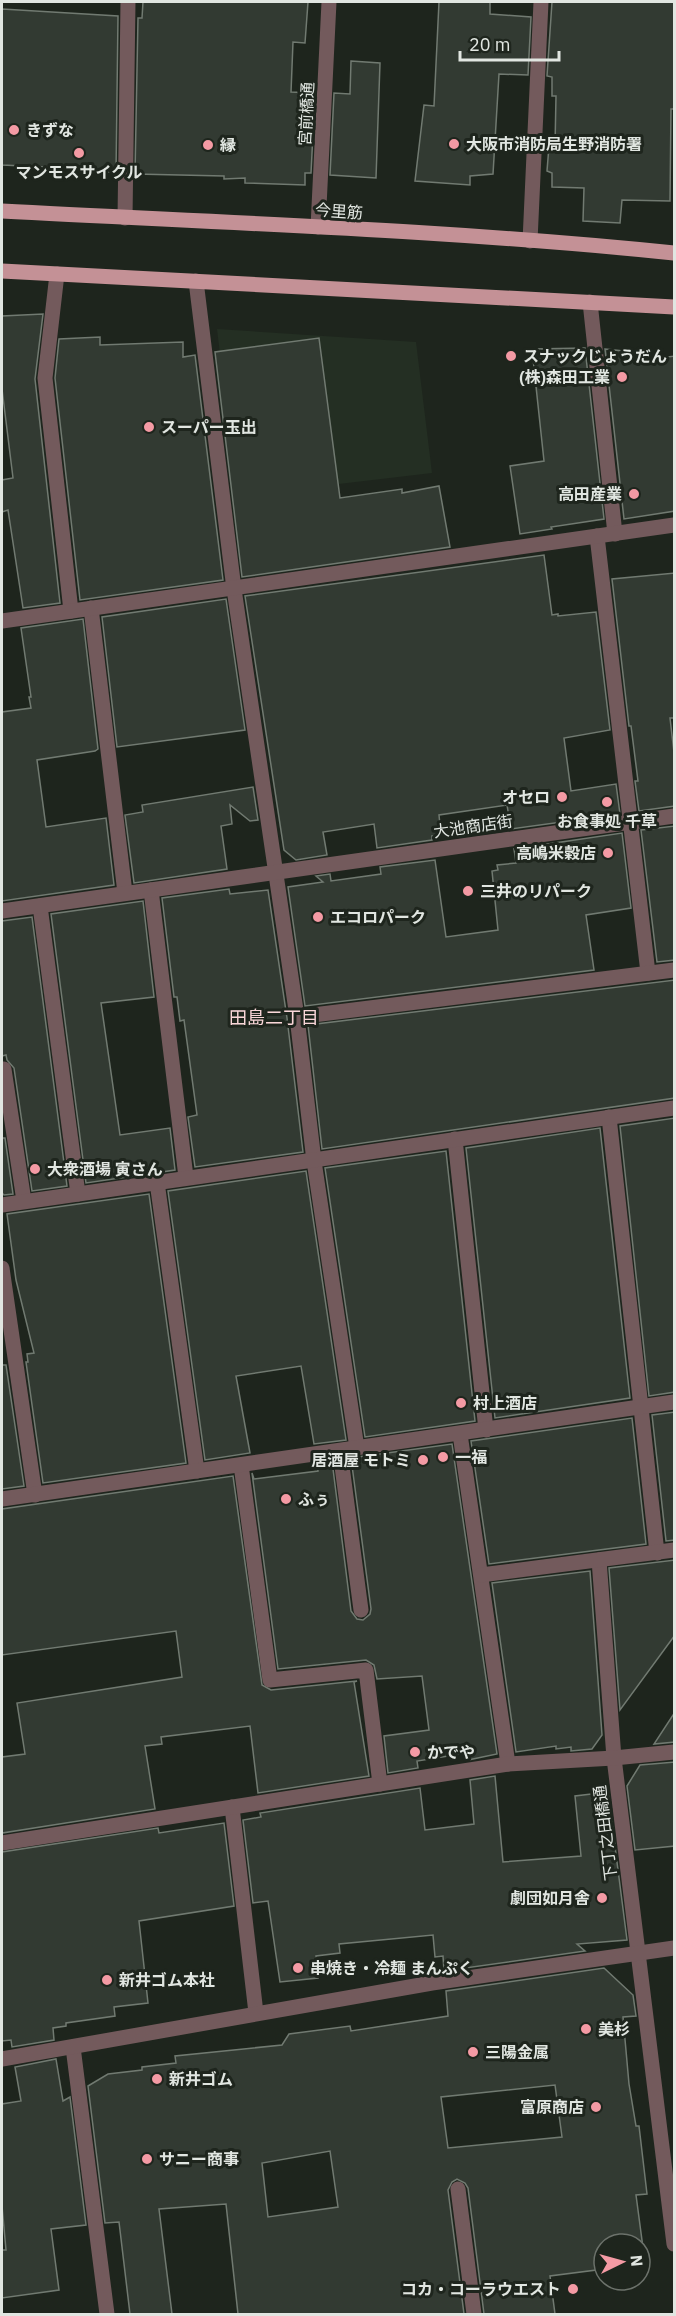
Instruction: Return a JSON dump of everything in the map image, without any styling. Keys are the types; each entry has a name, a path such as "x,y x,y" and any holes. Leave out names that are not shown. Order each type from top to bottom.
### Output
{"main road":[{"name":"今里筋","path":"2,211 318,227 675,253"},
{"path":"2,271 675,307"}],"street":[{"path":"125,218 128,2"},
{"name":"宮前橋通","path":"318,227 329,2"},
{"path":"530,241 541,2"},
{"path":"57,274 45,378 72,611"},
{"path":"196,281 234,589 297,1017 314,1161 357,1448"},
{"path":"590,302 615,534"},
{"path":"2,621 675,525"},
{"path":"597,536 648,973"},
{"path":"91,608 125,893"},
{"name":"大池商店街","path":"2,911 675,816"},
{"path":"151,890 186,1177"},
{"path":"40,906 78,1194"},
{"path":"297,1017 675,970"},
{"path":"2,1070 4,1069 24,1202"},
{"path":"2,1205 675,1108"},
{"path":"609,1117 657,1553"},
{"path":"455,1139 486,1430"},
{"path":"157,1182 197,1472"},
{"path":"2,1268 35,1495"},
{"path":"2,1499 675,1402"},
{"path":"460,1434 508,1764"},
{"path":"340,1451 361,1610"},
{"path":"241,1465 270,1680 366,1670 380,1784"},
{"path":"481,1575 675,1550"},
{"name":"下丁之田橋通","path":"599,1560 614,1758 675,2244"},
{"path":"2,1843 508,1764 675,1752"},
{"path":"232,1807 256,2013"},
{"path":"2,2059 256,2013 444,1982 675,1948"},
{"path":"73,2047 107,2314"},
{"path":"458,2189 474,2314"}],"shaded area":[{"path":"217,329 416,342 432,473 237,496"}],"building":[{"path":"143,2 308,2 305,43 293,42 291,92 315,93 311,173 305,173 305,185 245,183 245,178 224,179 224,176 135,174 138,18 142,18"},
{"path":"439,2 490,2 490,14 531,17 528,75 499,74 493,174 470,176 470,185 415,181 424,105 434,106"},
{"path":"552,2 675,2 675,109 671,109 670,201 622,200 620,223 583,221 584,188 552,187 552,173 547,171 549,146 555,146 556,96 552,96 552,77 547,76"},
{"path":"2,9 118,16 116,173 2,165"},
{"path":"351,61 380,63 376,178 330,175 334,93 350,94"},
{"path":"43,314 35,379 60,603 23,608 8,510 2,512 2,480 13,478 2,389 2,316"},
{"path":"100,337 100,345 183,342 183,357 195,355 223,580 80,600 55,378 59,339"},
{"path":"319,338 340,498 402,489 402,493 439,486 450,547 242,577 215,352"},
{"path":"585,348 604,519 520,534 510,466 544,461 532,349"},
{"path":"605,349 633,352 634,361 675,356 675,511 624,519"},
{"path":"544,555 552,615 596,612 610,730 564,738 571,791 616,784 620,814 511,829 507,805 439,815 441,835 432,836 432,840 377,848 374,824 323,832 327,855 296,860 284,850 245,596"},
{"path":"675,573 675,718 670,718 675,761 675,806 639,811 635,781 638,781 631,726 629,726 612,579"},
{"path":"226,599 245,730 117,747 102,617"},
{"path":"83,619 98,749 37,760 46,827 106,818 114,885 2,901 2,712 31,708 21,628"},
{"path":"253,787 258,820 250,821 230,805 232,824 221,826 227,869 134,883 125,815 143,812 142,805"},
{"path":"675,826 675,960 657,962 641,830"},
{"path":"622,833 631,908 586,915 594,970 305,1006 288,887 323,882 316,876 330,874 331,881 381,874 380,867 435,860 446,937 498,930 492,871 498,870 497,865 516,863 514,849"},
{"path":"229,889 230,894 268,890 287,1018 303,1152 195,1167 188,1117 197,1115 184,1020 180,1021 177,997 174,997 162,898"},
{"path":"143,901 154,997 101,1003 120,1135 170,1128 175,1170 86,1183 51,914"},
{"path":"32,917 67,1186 32,1191 14,1068 6,1055 2,1056 2,921"},
{"path":"675,980 675,1098 322,1149 308,1025"},
{"path":"675,1118 675,1392 649,1396 620,1126"},
{"path":"600,1128 630,1398 495,1418 466,1148"},
{"path":"2,1138 5,1138 13,1194 4,1195 2,1193"},
{"path":"446,1151 475,1421 365,1437 325,1168"},
{"path":"306,1171 346,1440 314,1444 301,1366 236,1376 250,1453 205,1460 168,1191"},
{"path":"149,1194 186,1463 43,1483 26,1362 28,1362 27,1354 34,1353 16,1280 7,1214"},
{"path":"2,1365 6,1365 24,1486 2,1489"},
{"path":"675,1412 675,1540 666,1541 652,1415"},
{"path":"632,1418 646,1544 489,1564 471,1441"},
{"path":"452,1444 497,1754 468,1760 467,1753 417,1761 418,1768 388,1773 384,1736 429,1730 422,1676 377,1679 374,1665 366,1660 278,1669 252,1473 254,1479 318,1471 317,1463 332,1461 351,1611 357,1619 363,1620 370,1614 371,1609 351,1458"},
{"path":"233,1476 262,1685 271,1690 357,1681 354,1682 369,1776 258,1793 250,1726 161,1737 162,1744 145,1746 155,1809 2,1833 2,1757 25,1754 17,1703 182,1677 176,1631 2,1655 2,1509"},
{"path":"675,1560 675,1635 620,1710 609,1568"},
{"path":"590,1571 602,1735 592,1749 571,1751 571,1747 556,1749 556,1746 516,1752 492,1583"},
{"path":"675,1712 675,1742 654,1744"},
{"path":"675,1762 675,1846 635,1850 627,1786 640,1765"},
{"path":"495,1776 503,1862 581,1856 575,1796 608,1792 627,1940 577,1944 585,1951 444,1971 443,1956 435,1957 433,1935 339,1944 340,1953 316,1956 318,1978 280,1982 268,1901 253,1903 243,1820 261,1817 260,1813 420,1788 425,1830 474,1824 470,1780"},
{"path":"224,1823 234,1906 139,1921 148,2003 114,2007 115,2016 66,2023 66,2026 53,2028 54,2040 12,2047 11,2040 2,2041 2,1852 158,1828 159,1833"},
{"path":"604,1968 633,1995 636,2016 623,2017 629,2084 636,2126 639,2126 647,2194 636,2195 641,2232 592,2232 592,2271 550,2276 555,2314 484,2314 468,2188 465,2183 457,2179 452,2182 448,2190 464,2314 238,2314 226,2204 159,2209 172,2314 130,2314 119,2222 105,2223 88,2086 108,2074 176,2063 175,2056 282,2045 289,2034 350,2026 351,2031 448,2016 446,1991","holes":["555,2085 562,2137 448,2148 441,2097","330,2151 338,2207 268,2217 262,2163"]},
{"path":"56,2059 63,2101 70,2097 86,2225 51,2229 59,2290 2,2298 2,2250 6,2250 2,2206 2,2104 21,2101 15,2067"}],"place":[{"name":"きずな","path":"14,130"},
{"name":"大阪市消防局生野消防署","path":"454,144"},
{"name":"縁","path":"208,145"},
{"name":"マンモスサイクル","path":"79,153"},
{"name":"スナックじょうだん","path":"511,356"},
{"name":"(株)森田工業","path":"622,377"},
{"name":"スーパー玉出","path":"149,427"},
{"name":"高田産業","path":"634,494"},
{"name":"オセロ","path":"562,797"},
{"name":"お食事処 千草","path":"607,802"},
{"name":"高嶋米穀店","path":"608,853"},
{"name":"三井のリパーク","path":"468,891"},
{"name":"エコロパーク","path":"318,917"},
{"name":"大衆酒場 寅さん","path":"35,1169"},
{"name":"村上酒店","path":"461,1403"},
{"name":"一福","path":"443,1457"},
{"name":"居酒屋 モトミ","path":"423,1460"},
{"name":"ふぅ","path":"286,1499"},
{"name":"かでや","path":"415,1752"},
{"name":"劇団如月舎","path":"602,1898"},
{"name":"串焼き・冷麺 まんぷく","path":"298,1968"},
{"name":"新井ゴム本社","path":"107,1980"},
{"name":"美杉","path":"586,2029"},
{"name":"三陽金属","path":"473,2052"},
{"name":"新井ゴム","path":"157,2079"},
{"name":"富原商店","path":"596,2107"},
{"name":"サニー商事","path":"147,2159"},
{"name":"コカ・コーラウエスト","path":"573,2289"}],"district":[{"name":"田島二丁目","path":"274,1017"}]}
